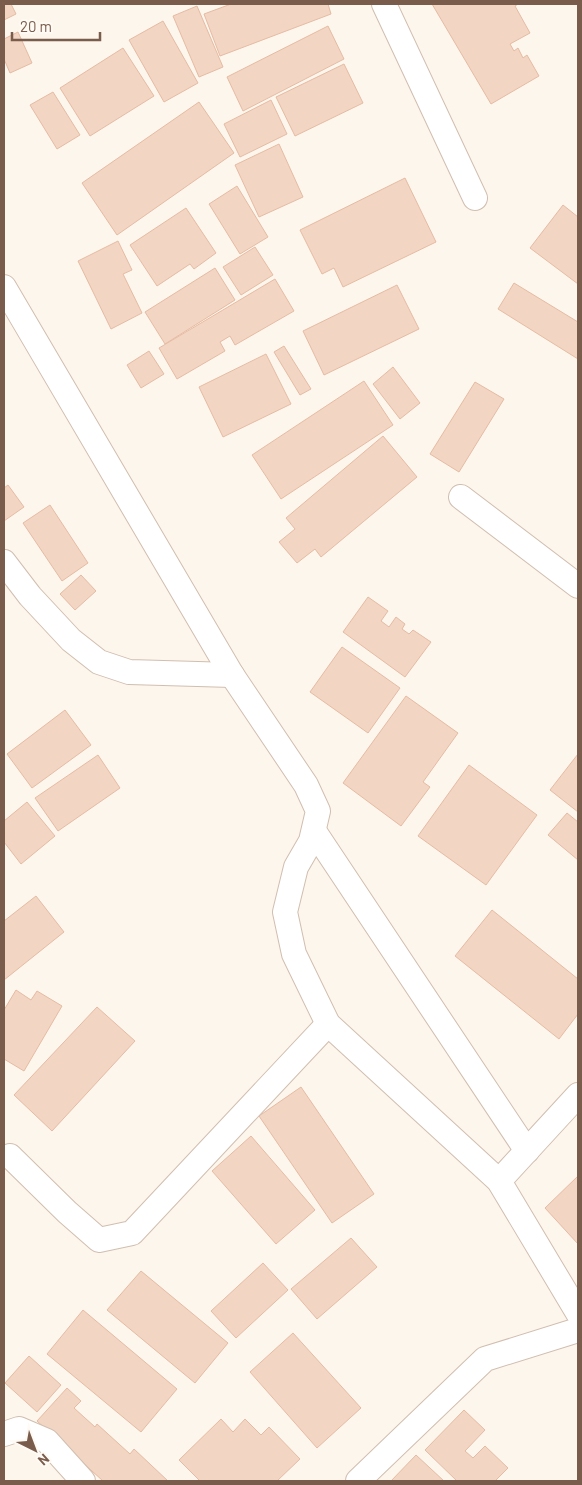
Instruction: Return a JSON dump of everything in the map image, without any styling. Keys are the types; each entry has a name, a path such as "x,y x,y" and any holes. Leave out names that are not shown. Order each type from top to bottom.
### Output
{"street":[{"path":"384,4 475,198"},
{"path":"4,287 232,675 306,785 318,811 311,841 296,866 285,912 294,954 328,1024 499,1181 578,1313"},
{"path":"461,498 578,586"},
{"path":"4,562 30,596 64,632 99,662 129,672 232,675"},
{"path":"314,831 527,1151"},
{"path":"10,1156 67,1212 100,1240 132,1233 328,1024"},
{"path":"499,1181 578,1095"},
{"path":"358,1481 485,1359 578,1330"},
{"path":"4,1434 19,1429 46,1440 83,1481"}],"building":[{"path":"4,4 11,4 16,14 4,20"},
{"path":"231,4 328,4 331,14 220,56 204,14"},
{"path":"432,4 518,4 515,6 530,33 510,44 514,51 518,48 523,58 527,55 539,76 491,104"},
{"path":"197,6 223,67 199,77 173,16"},
{"path":"163,21 198,83 164,102 129,40"},
{"path":"328,26 344,59 243,111 227,77"},
{"path":"18,32 32,63 10,73 4,59 4,39"},
{"path":"123,48 154,96 90,136 60,88"},
{"path":"344,64 363,103 295,136 276,97"},
{"path":"53,92 80,135 57,149 30,105"},
{"path":"271,100 287,134 240,157 224,124"},
{"path":"199,102 234,153 117,235 82,183"},
{"path":"279,144 303,197 259,217 235,165"},
{"path":"405,178 436,242 343,287 334,268 322,274 300,230"},
{"path":"237,186 268,237 240,254 209,204"},
{"path":"563,205 578,217 578,284 530,248"},
{"path":"186,208 216,253 194,269 190,264 157,286 130,245"},
{"path":"118,241 132,270 123,274 142,313 111,329 78,261"},
{"path":"255,247 273,275 241,295 223,267"},
{"path":"215,268 235,300 165,344 145,312"},
{"path":"275,279 294,311 235,345 230,336 220,342 225,351 177,379 159,348"},
{"path":"514,283 578,322 578,359 498,309"},
{"path":"397,285 419,329 324,375 303,331"},
{"path":"284,346 311,389 300,395 274,352"},
{"path":"149,351 164,374 141,388 127,365"},
{"path":"266,354 291,404 223,437 199,387"},
{"path":"393,367 420,403 400,419 373,384"},
{"path":"364,381 393,425 281,499 252,455"},
{"path":"475,382 504,399 459,472 430,454"},
{"path":"383,436 417,477 321,557 315,549 297,563 279,542 295,529 286,518"},
{"path":"8,485 24,507 4,521 4,488"},
{"path":"50,505 88,563 62,581 23,523"},
{"path":"81,575 96,591 75,610 60,594"},
{"path":"368,597 388,611 381,621 389,627 396,617 405,624 402,629 409,634 413,630 431,642 405,677 343,632"},
{"path":"342,647 400,688 368,733 310,692"},
{"path":"406,696 458,733 423,782 430,787 401,826 343,783"},
{"path":"65,710 91,745 32,788 7,754"},
{"path":"578,754 578,812 550,790"},
{"path":"98,755 120,788 58,831 35,798"},
{"path":"469,765 537,815 486,885 418,836"},
{"path":"27,802 55,836 21,864 4,842 4,821"},
{"path":"567,813 578,822 578,860 548,835"},
{"path":"36,896 64,932 4,980 4,921"},
{"path":"492,910 578,979 578,1014 559,1039 455,956"},
{"path":"16,990 31,1000 37,991 62,1006 24,1071 4,1059 4,1010"},
{"path":"97,1007 135,1041 52,1131 14,1095"},
{"path":"301,1087 374,1194 332,1223 259,1116"},
{"path":"251,1136 315,1210 276,1244 212,1171"},
{"path":"578,1176 578,1244 545,1208"},
{"path":"351,1238 377,1267 317,1319 291,1289"},
{"path":"263,1263 288,1290 236,1338 211,1311"},
{"path":"141,1271 228,1343 195,1383 107,1310"},
{"path":"83,1310 177,1389 141,1432 47,1354"},
{"path":"293,1333 361,1408 317,1448 250,1372"},
{"path":"29,1356 61,1385 37,1412 5,1383"},
{"path":"67,1388 81,1401 74,1408 95,1427 97,1424 130,1454 134,1449 168,1481 103,1481 37,1421"},
{"path":"464,1410 485,1430 465,1451 473,1458 485,1446 508,1468 495,1481 457,1481 425,1450"},
{"path":"221,1419 233,1432 245,1419 261,1435 269,1427 300,1459 277,1481 200,1481 179,1460"},
{"path":"416,1455 444,1481 391,1481"}]}
